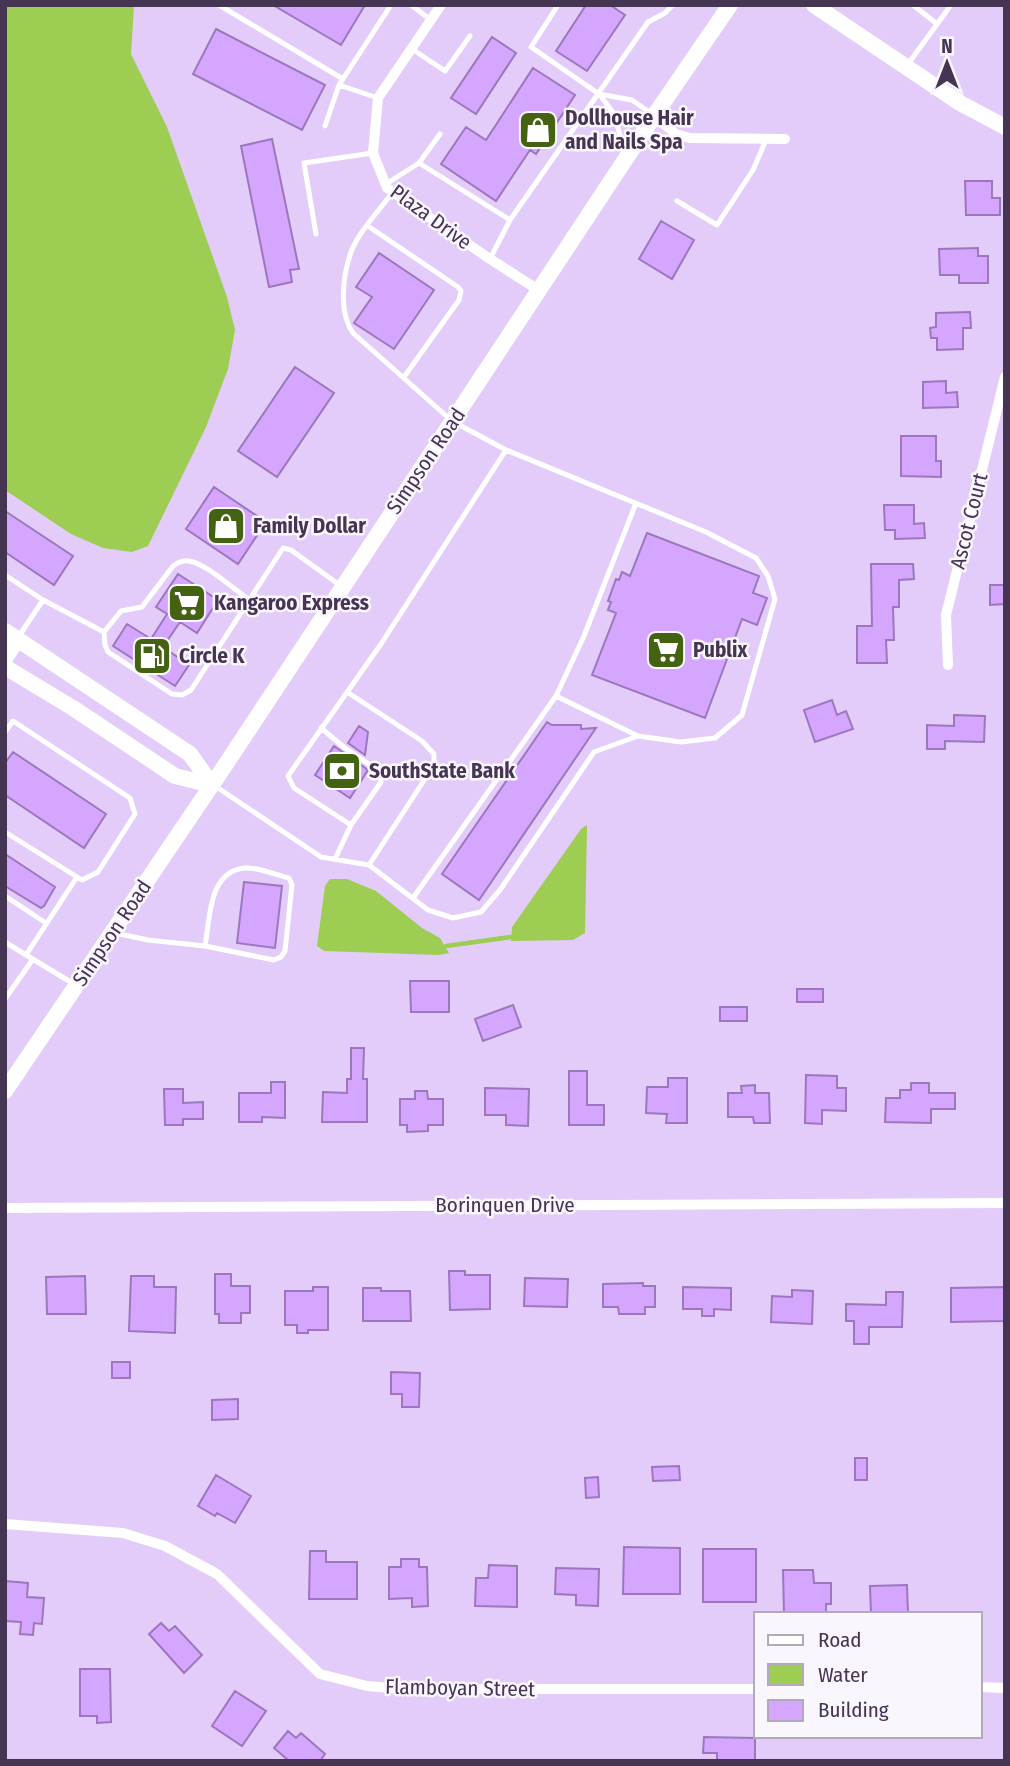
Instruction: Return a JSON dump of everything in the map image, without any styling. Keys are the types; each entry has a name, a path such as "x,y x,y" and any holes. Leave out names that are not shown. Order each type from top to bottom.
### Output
{"main road":[{"name":"Simpson Road","path":"5,1091 212,785 730,5"},
{"path":"814,5 960,103 1005,127"},
{"path":"5,658 11,635 190,754 212,785"},
{"path":"5,667 73,708 175,776 212,785"}],"street":[{"name":"Plaza Drive","path":"441,5 378,98 373,153 389,188 489,259 540,291"},
{"path":"654,116 676,134 690,138 785,139"},
{"name":"Ascot Court","path":"948,665 946,615 1005,377"},
{"name":"Borinquen Drive","path":"5,1208 1005,1203"},
{"name":"Flamboyan Street","path":"5,1524 123,1533 165,1546 218,1574 320,1674 367,1686 403,1689 754,1689"},
{"path":"982,1687 1005,1688"}],"lane":[{"path":"219,5 341,82 378,98"},
{"path":"325,126 341,82 391,5"},
{"path":"411,5 431,20"},
{"path":"558,5 531,47 599,94 615,115 626,159"},
{"path":"489,259 510,220 648,22 665,13 673,5"},
{"path":"913,5 937,24"},
{"path":"906,66 951,5"},
{"path":"412,49 444,71 470,36"},
{"path":"599,94 632,100 654,116"},
{"path":"440,134 419,163 389,188 351,252 344,306 346,324 452,421 506,450 706,532 756,558 768,576 775,599 742,715 715,738 681,742 638,736 556,696"},
{"path":"677,201 717,225 753,170 767,139"},
{"path":"316,234 304,163 373,153"},
{"path":"419,163 510,220"},
{"path":"368,226 461,291 459,300 404,377"},
{"path":"351,825 294,788 288,776 381,644 506,450"},
{"path":"413,898 556,696 584,636 636,503"},
{"path":"248,600 200,565 189,561 179,562 142,607 121,611 104,632 105,645 108,652 173,694 182,695 191,690 283,548 343,587"},
{"path":"5,575 43,600 104,632"},
{"path":"11,635 43,600"},
{"path":"347,692 422,741 433,754 434,765 369,865"},
{"path":"5,732 13,720 130,798 135,814 98,872 82,880 5,832"},
{"path":"321,728 379,771 381,782 351,825 335,859"},
{"path":"212,785 321,857 369,865 428,910 453,918 481,912 500,890 594,752 638,736"},
{"path":"112,932 275,960 285,951 292,885 289,878 245,868 222,880 214,889 205,946"},
{"path":"26,955 77,877"},
{"path":"5,896 46,923"},
{"path":"5,942 76,986"},
{"path":"5,999 33,959"}],"water":[{"path":"5,5 134,5 131,54 167,127 227,297 235,330 228,369 206,427 148,546 132,552 103,548 71,534 5,490"},
{"path":"587,825 585,933 573,940 511,941 512,927 581,829"},
{"path":"330,879 347,879 376,891 422,928 440,938 449,953 439,955 324,951 317,946 325,886"}],"building":[{"path":"273,5 365,5 341,45"},
{"path":"586,5 610,5 625,15 587,71 556,51"},
{"path":"216,29 325,85 302,130 193,74"},
{"path":"492,37 516,53 476,114 451,98"},
{"path":"533,68 575,95 536,154 530,150 496,201 441,164 466,127 486,140"},
{"path":"272,139 299,269 290,270 292,282 269,287 241,146"},
{"path":"965,181 992,181 992,198 1000,198 1000,215 966,215"},
{"path":"661,221 694,240 672,279 639,259"},
{"path":"978,248 978,256 988,256 988,283 959,283 959,275 940,275 939,249"},
{"path":"379,253 434,290 394,349 354,323 372,297 356,287"},
{"path":"970,312 971,328 963,328 963,349 937,350 937,338 931,338 930,328 936,327 936,313"},
{"path":"295,367 334,393 277,477 238,451"},
{"path":"946,381 946,393 957,392 958,407 923,408 923,382"},
{"path":"901,436 936,436 936,461 941,461 941,477 901,476"},
{"name":"Family Dollar","path":"214,487 266,522 238,564 186,529"},
{"path":"884,505 914,505 914,524 924,523 925,538 895,539 895,530 885,530"},
{"path":"5,511 73,556 54,585 5,552"},
{"name":"Publix","path":"647,533 759,576 753,593 767,598 757,625 742,619 705,718 592,675 616,613 608,610 611,602 608,601 616,579 619,580 622,572 630,576"},
{"path":"871,564 913,564 914,579 899,580 899,607 893,607 894,640 886,640 887,663 857,663 857,626 872,626"},
{"path":"178,574 218,600 197,633 180,622 163,647 189,665 175,686 113,646 127,624 151,639 167,614 156,607"},
{"path":"990,585 1005,585 1005,604 990,605"},
{"path":"832,700 837,715 846,711 853,729 815,742 804,710"},
{"path":"954,715 985,716 984,742 945,741 945,749 927,749 927,725 954,726"},
{"path":"547,722 552,725 581,725 581,729 596,728 479,900 442,874"},
{"path":"359,726 368,732 365,755 348,743"},
{"name":"SouthState Bank","path":"334,746 368,770 350,798 315,775"},
{"path":"13,752 106,814 84,848 5,795 5,763"},
{"path":"5,854 55,887 44,906 41,908 5,886"},
{"path":"244,882 282,886 275,948 237,943"},
{"path":"410,981 449,981 449,1012 411,1012"},
{"path":"797,989 823,989 823,1002 797,1002"},
{"path":"513,1005 521,1027 483,1041 475,1019"},
{"path":"720,1007 747,1007 747,1021 720,1021"},
{"path":"351,1048 364,1048 363,1079 367,1079 367,1122 322,1122 323,1092 347,1093 347,1079 351,1079"},
{"path":"569,1071 587,1071 587,1105 604,1105 604,1125 569,1125"},
{"path":"806,1075 837,1076 837,1088 846,1088 846,1111 822,1110 822,1124 805,1123"},
{"path":"668,1078 687,1078 687,1123 666,1123 667,1114 646,1113 647,1087 668,1087"},
{"path":"271,1082 285,1082 285,1118 262,1117 262,1122 239,1122 239,1093 271,1093"},
{"path":"911,1083 929,1083 929,1093 955,1093 955,1109 931,1109 931,1123 885,1122 886,1098 900,1098 900,1090 911,1090"},
{"path":"755,1085 755,1093 769,1093 770,1123 754,1123 753,1117 728,1117 728,1093 742,1093 741,1086"},
{"path":"485,1088 529,1089 528,1126 506,1125 506,1115 485,1115"},
{"path":"164,1089 183,1089 183,1103 203,1102 203,1119 183,1119 183,1125 165,1125"},
{"path":"415,1091 427,1091 428,1099 443,1099 443,1125 428,1125 428,1131 407,1132 407,1125 400,1125 400,1099 415,1099"},
{"path":"449,1271 465,1271 465,1275 490,1275 490,1309 450,1310"},
{"path":"215,1274 231,1274 231,1286 250,1286 250,1313 241,1313 241,1323 219,1323 219,1314 215,1314"},
{"path":"85,1276 86,1314 47,1314 46,1277"},
{"path":"131,1276 154,1276 154,1287 176,1287 175,1333 129,1331"},
{"path":"525,1278 568,1279 567,1307 524,1306"},
{"path":"643,1283 643,1286 655,1286 655,1307 645,1307 645,1314 619,1314 618,1307 603,1307 603,1284"},
{"path":"313,1287 328,1287 328,1330 297,1333 297,1325 285,1325 285,1291 313,1291"},
{"path":"683,1287 731,1288 731,1310 714,1309 714,1316 702,1316 702,1309 683,1309"},
{"path":"1005,1287 1005,1321 951,1322 951,1288"},
{"path":"363,1288 410,1291 411,1321 363,1321"},
{"path":"792,1290 813,1291 812,1324 771,1322 772,1296 792,1297"},
{"path":"886,1292 903,1292 902,1327 869,1327 869,1344 854,1344 854,1321 846,1321 846,1304 886,1305"},
{"path":"112,1362 130,1362 130,1378 112,1378"},
{"path":"391,1372 420,1373 419,1407 402,1407 402,1394 391,1394"},
{"path":"238,1399 238,1419 212,1420 212,1400"},
{"path":"855,1458 867,1458 867,1480 855,1480"},
{"path":"679,1466 680,1480 653,1481 652,1467"},
{"path":"216,1475 251,1496 235,1523 198,1506"},
{"path":"598,1477 599,1497 586,1498 585,1478"},
{"path":"624,1547 680,1548 680,1594 623,1594"},
{"path":"703,1549 756,1549 756,1602 703,1602"},
{"path":"310,1551 326,1551 326,1562 357,1562 357,1599 309,1599"},
{"path":"401,1559 419,1559 419,1567 427,1567 428,1606 412,1607 412,1598 389,1599 389,1567 401,1567"},
{"path":"489,1565 517,1566 517,1607 475,1606 476,1578 488,1578"},
{"path":"556,1568 599,1569 598,1606 576,1605 576,1595 555,1594"},
{"path":"783,1570 813,1570 814,1583 831,1583 831,1604 826,1604 826,1612 784,1612"},
{"path":"5,1581 28,1583 27,1597 44,1598 42,1624 34,1623 33,1635 20,1634 21,1622 5,1621"},
{"path":"907,1585 908,1612 871,1612 870,1586"},
{"path":"161,1623 169,1631 175,1626 202,1655 184,1673 149,1634"},
{"path":"80,1669 110,1669 111,1722 97,1723 97,1716 80,1716"},
{"path":"235,1691 266,1711 242,1746 212,1726"},
{"path":"288,1731 296,1738 301,1733 325,1754 320,1761 289,1761 274,1748"},
{"path":"704,1737 755,1738 755,1761 717,1761 717,1753 703,1753"}],"waterway":[{"path":"446,946 511,937"}],"place":[{"name":"Dollhouse Hair and Nails Spa","path":"538,130"},
{"name":"Family Dollar","path":"226,526"},
{"name":"Kangaroo Express","path":"187,603"},
{"name":"Publix","path":"666,650"},
{"name":"Circle K","path":"152,656"},
{"name":"SouthState Bank","path":"342,771"}]}
